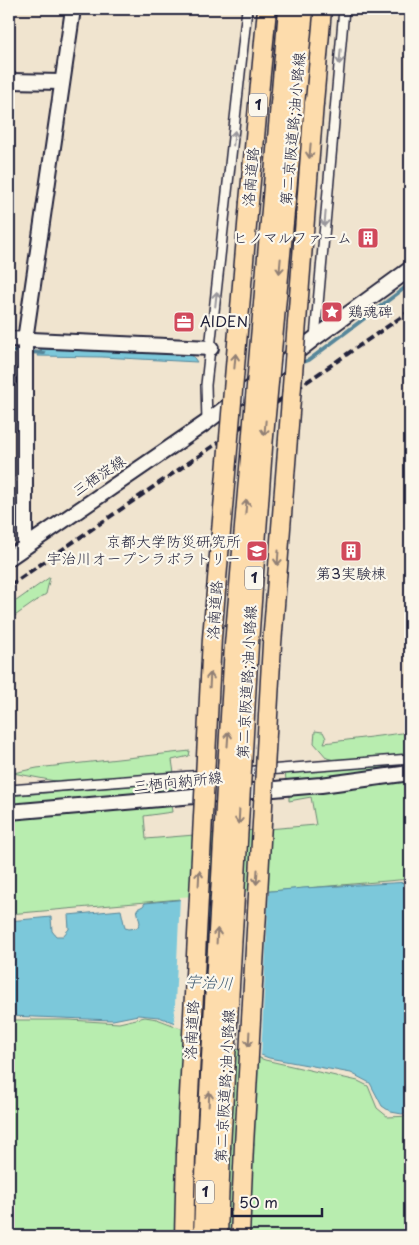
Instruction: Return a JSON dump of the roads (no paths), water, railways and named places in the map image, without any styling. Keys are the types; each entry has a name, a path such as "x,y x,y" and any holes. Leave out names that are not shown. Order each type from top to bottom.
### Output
{"highway":[{"name":"洛南道路","path":"184,1236 186,1154 212,638 267,9"},
{"name":"第二京阪道路;油小路線","path":"203,1236 234,645 288,9"},
{"name":"第二京阪道路;油小路線","path":"218,1236 249,644 263,447 304,9"},
{"name":"1","path":"240,1236 272,644 322,9"}],"street":[{"path":"25,546 25,340 73,9"},
{"path":"207,422 206,385 247,9"},
{"path":"315,338 344,9"},
{"path":"9,81 62,82"},
{"name":"三栖淀線","path":"9,558 207,422 315,338 410,269"},
{"path":"9,339 211,348"},
{"path":"9,790 410,759"},
{"name":"三栖向納所線","path":"9,812 321,785 410,773"}],"water":[{"path":"41,349 192,355 197,362 37,356"},
{"name":"宇治川","path":"410,882 410,1111 402,1114 391,1112 382,1106 370,1083 351,1073 269,1058 159,1017 138,1015 113,1020 9,1016 9,921 51,917 52,931 56,936 63,936 69,929 68,915 121,910 125,928 137,928 140,923 137,909 145,903 303,888"}],"waterway":[{"path":"301,363 309,360 410,284"},
{"path":"9,351 22,352"},
{"path":"29,352 44,353"}],"railway":[{"path":"9,586 410,311"}],"place":[{"name":"ヒノマルファーム","path":"368,238"},
{"name":"鶏魂碑","path":"332,312"},
{"name":"AIDEN","path":"184,322"},
{"name":"京都大学防災研究所 宇治川オープンラボラトリー","path":"257,551"},
{"name":"第3実験棟","path":"351,551"}]}
